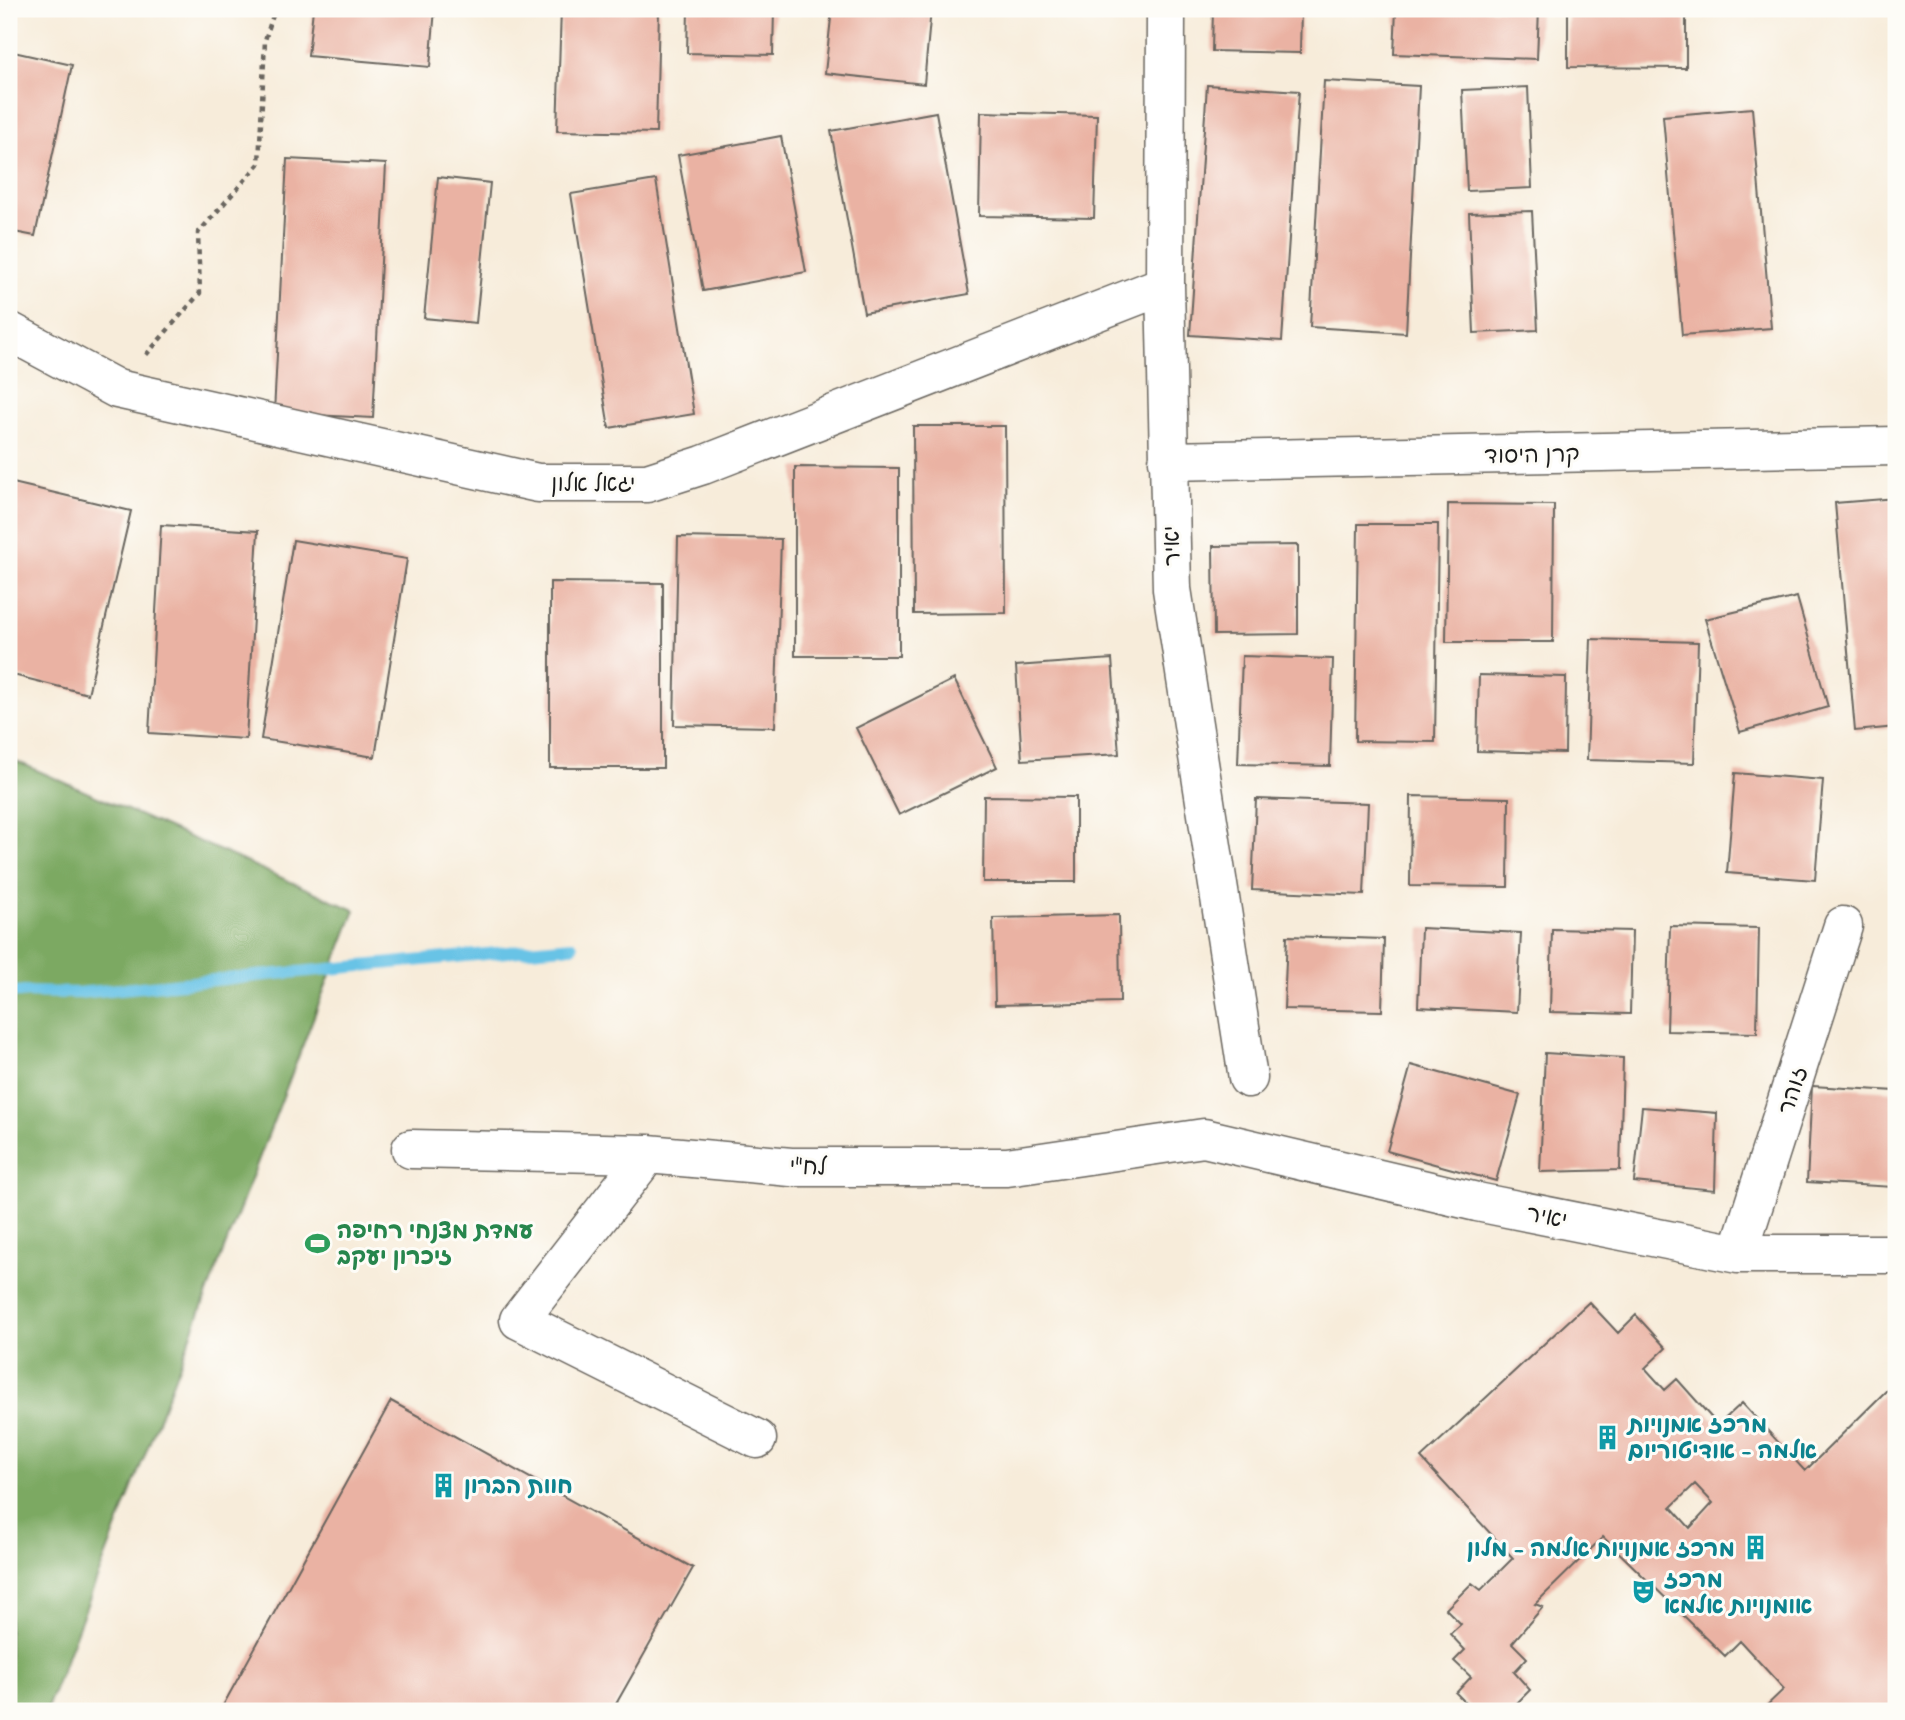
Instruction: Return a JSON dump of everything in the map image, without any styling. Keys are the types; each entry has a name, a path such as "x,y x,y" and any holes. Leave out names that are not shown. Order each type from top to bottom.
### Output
{"street":[{"name":"יאיר","path":"1166,9 1165,285 1172,589 1248,1078"},
{"name":"יגאל אלון","path":"9,331 117,389 538,483 646,483 703,465 1165,285"},
{"name":"קרן היסוד","path":"1168,461 1896,446"},
{"name":"זוהר","path":"1738,1254 1843,926"},
{"name":"יאיר","path":"1204,1138 1477,1202 1738,1254 1896,1254"},
{"name":"לח\"י","path":"411,1149 648,1154 791,1167 1007,1167 1204,1138"},
{"path":"648,1154 519,1320 757,1439"}],"path":[{"path":"117,389 200,293 198,233 259,164 265,40 275,9"}],"green space":[{"path":"9,758 355,910 46,1711 9,1711"}],"building":[{"path":"313,9 435,9 430,67 308,56"},
{"path":"561,9 659,9 656,133 557,131"},
{"path":"688,9 774,9 773,55 687,53"},
{"path":"832,9 931,9 924,84 825,73"},
{"path":"1213,9 1301,9 1300,53 1212,51"},
{"path":"1396,9 1539,9 1537,59 1394,54"},
{"path":"1568,9 1686,9 1686,68 1568,67"},
{"path":"9,51 72,65 35,236 9,231"},
{"path":"1324,81 1419,86 1406,333 1310,327"},
{"path":"1207,85 1299,91 1282,341 1190,335"},
{"path":"1528,87 1532,188 1467,191 1462,90"},
{"path":"1752,108 1771,328 1682,335 1663,116"},
{"path":"936,112 969,294 864,313 831,131"},
{"path":"981,112 1097,115 1094,218 979,216"},
{"path":"781,136 806,272 703,291 678,155"},
{"path":"287,159 386,164 373,418 274,413"},
{"path":"438,177 490,183 476,323 424,318"},
{"path":"656,180 694,414 609,428 571,194"},
{"path":"1532,211 1538,330 1474,333 1469,213"},
{"path":"913,426 1005,426 1006,613 914,614"},
{"path":"795,467 899,468 899,656 795,656"},
{"path":"13,483 131,511 88,694 9,674 9,500"},
{"path":"1896,498 1896,727 1855,731 1835,503"},
{"path":"1448,504 1554,505 1553,642 1446,642"},
{"path":"1358,524 1438,524 1435,742 1355,741"},
{"path":"161,525 258,531 246,739 149,733"},
{"path":"678,537 781,539 775,727 674,725"},
{"path":"293,540 407,559 375,757 261,739"},
{"path":"1298,545 1298,634 1214,635 1213,546"},
{"path":"550,582 663,583 663,768 550,768"},
{"path":"1797,597 1828,707 1740,732 1705,619"},
{"path":"1591,639 1698,642 1694,763 1587,760"},
{"path":"1242,656 1333,659 1330,766 1238,764"},
{"path":"1112,659 1119,754 1022,760 1016,666"},
{"path":"1479,675 1566,677 1565,753 1477,751"},
{"path":"954,679 997,767 899,815 856,728"},
{"path":"1735,773 1823,780 1815,880 1727,873"},
{"path":"984,796 1076,797 1076,882 983,882"},
{"path":"1411,796 1509,798 1508,887 1410,886"},
{"path":"1256,799 1368,803 1364,895 1252,890"},
{"path":"1119,915 1120,1002 995,1005 993,918"},
{"path":"1670,926 1759,928 1757,1033 1667,1031"},
{"path":"1421,928 1521,933 1517,1012 1418,1007"},
{"path":"1552,929 1632,931 1630,1014 1550,1012"},
{"path":"1287,936 1384,939 1382,1011 1284,1009"},
{"path":"1545,1053 1623,1058 1620,1170 1540,1172"},
{"path":"1411,1065 1520,1095 1496,1181 1387,1151"},
{"path":"1812,1086 1896,1091 1894,1187 1807,1182"},
{"path":"1642,1107 1717,1113 1715,1190 1634,1182"},
{"name":"מרכז אמנויות אלמה - מלון","path":"1589,1302 1618,1333 1636,1315 1666,1348 1645,1368 1665,1390 1677,1379 1718,1425 1742,1403 1805,1471 1891,1386 1896,1391 1896,1711 1761,1711 1784,1689 1740,1641 1725,1656 1603,1537 1535,1604 1543,1607 1512,1643 1527,1658 1514,1672 1530,1690 1514,1706 1519,1711 1466,1711 1470,1707 1456,1693 1471,1677 1454,1661 1465,1650 1450,1634 1461,1624 1446,1609 1472,1583 1481,1590 1513,1558 1421,1458","holes":["1695,1484 1713,1503 1690,1528 1671,1507"]},
{"name":"חוות הברון","path":"391,1401 693,1568 612,1711 220,1711"}],"waterway":[{"path":"9,992 78,993 572,946"}],"place":[{"name":"עמדת מצנחי רחיפה זיכרון יעקב","path":"317,1243"},
{"name":"מרכז אמנויות אלמה - אודיטוריום","path":"1608,1437"},
{"name":"חוות הברון","path":"444,1485"},
{"name":"מרכז אמנויות אלמה - מלון","path":"1755,1548"},
{"name":"מרכז אומנויות אלמא","path":"1644,1592"}]}
